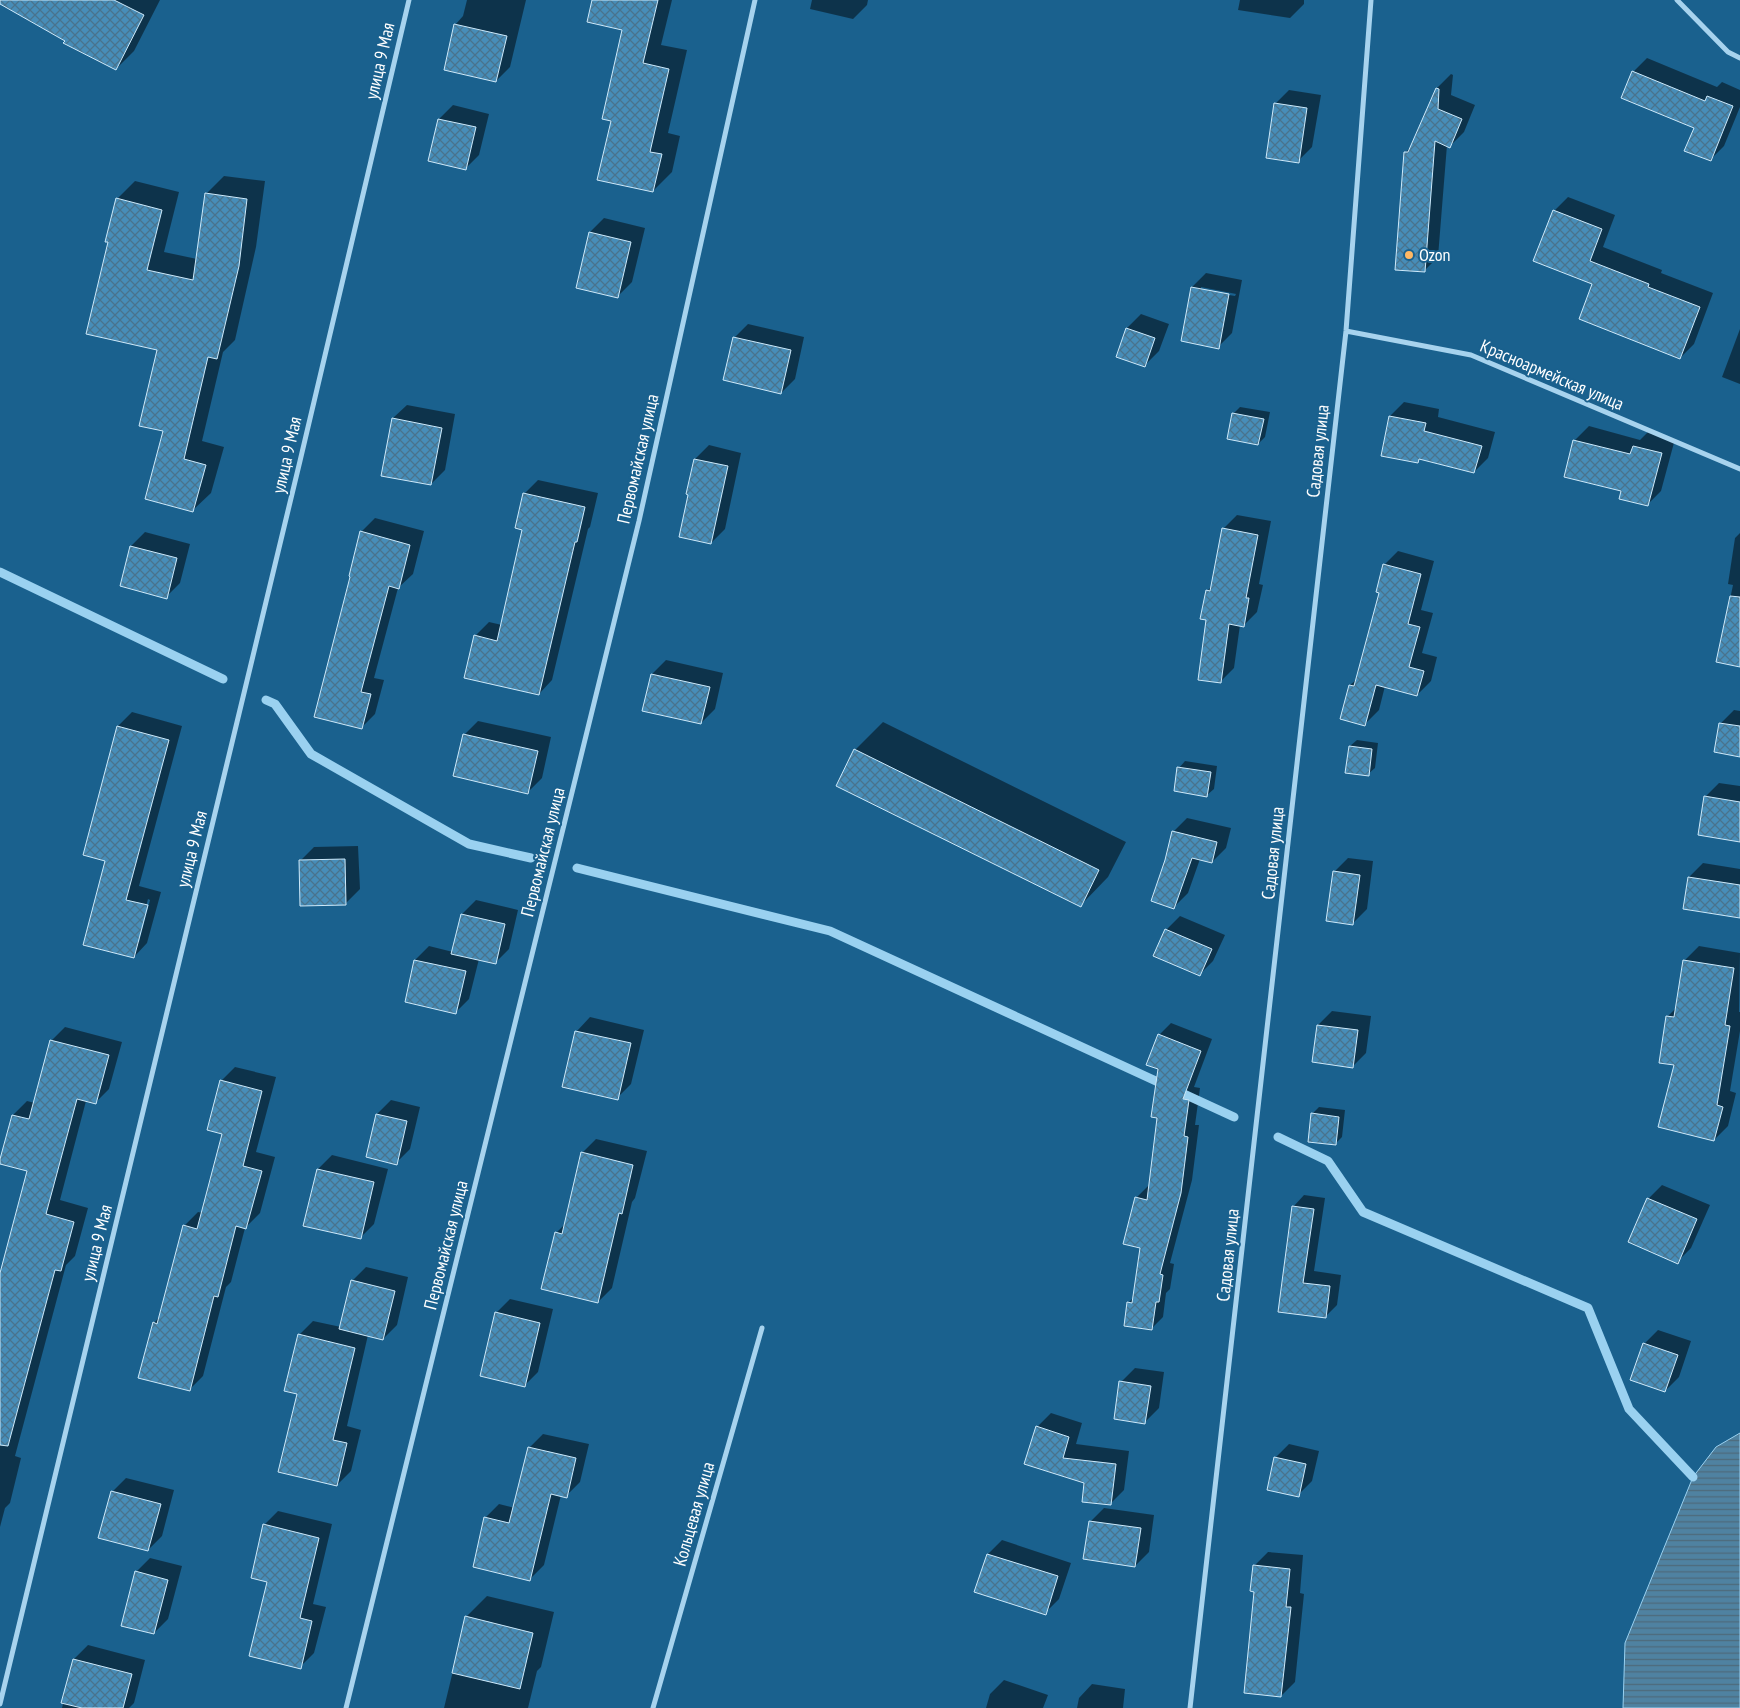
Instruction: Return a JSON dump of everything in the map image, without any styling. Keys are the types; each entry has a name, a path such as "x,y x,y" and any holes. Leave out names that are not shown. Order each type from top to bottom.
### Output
{"street":[{"name":"улица 9 Мая","path":"0,1704 409,0"},
{"name":"Первомайская улица","path":"346,1708 638,522 756,0"},
{"name":"Садовая улица","path":"1190,1708 1346,331 1371,0"},
{"path":"1677,0 1728,52 1740,58"},
{"name":"Красноармейская улица","path":"1346,331 1471,355 1740,469"},
{"name":"Кольцевая улица","path":"653,1708 762,1328"}],"water":[{"path":"1740,1433 1740,1708 1623,1708 1625,1643 1693,1477 1716,1447"}],"building":[{"path":"0,0 114,0 144,15 116,70 63,43 65,41 0,4"},
{"path":"592,0 658,0 643,63 669,69 650,152 662,154 653,192 597,180 611,121 602,119 622,30 587,22"},
{"path":"454,24 507,36 496,82 444,70"},
{"path":"1632,71 1705,101 1707,96 1733,106 1711,161 1684,151 1694,128 1621,98"},
{"path":"1436,88 1439,89 1438,109 1462,119 1450,148 1435,141 1425,272 1395,270 1404,152 1408,152"},
{"path":"1274,103 1307,108 1299,163 1266,158"},
{"path":"438,119 476,127 466,170 428,161"},
{"path":"205,193 247,199 239,266 217,359 208,357 184,459 206,465 193,512 145,499 163,431 139,426 157,350 86,334 108,242 105,242 116,198 162,210 147,270 193,280"},
{"path":"1553,210 1602,229 1590,261 1649,284 1648,287 1700,307 1680,359 1579,319 1592,284 1533,261"},
{"path":"589,232 631,242 618,298 576,288"},
{"path":"1191,287 1229,294 1219,349 1181,341"},
{"path":"1126,328 1155,338 1145,367 1116,357"},
{"path":"733,337 791,350 781,394 723,380"},
{"path":"1232,413 1264,419 1258,445 1227,439"},
{"path":"1389,416 1426,423 1424,431 1482,446 1474,473 1419,459 1418,463 1381,456"},
{"path":"392,418 442,428 431,485 381,476"},
{"path":"1573,440 1630,454 1633,446 1662,453 1648,506 1619,499 1621,491 1564,477"},
{"path":"694,459 728,466 711,544 679,537"},
{"path":"523,493 585,507 539,695 464,678 474,635 497,641 522,530 515,528"},
{"path":"1222,528 1258,535 1246,598 1249,598 1244,627 1229,624 1221,683 1198,680 1206,620 1200,619 1206,590 1210,591"},
{"path":"360,531 410,545 399,589 389,586 361,692 371,694 362,729 314,717"},
{"path":"130,546 177,558 167,599 120,586"},
{"path":"1383,564 1421,574 1408,624 1420,627 1409,667 1424,671 1417,696 1376,685 1365,726 1340,719 1349,685 1354,686 1379,593 1376,592"},
{"path":"1730,596 1740,597 1740,667 1716,662"},
{"path":"651,674 710,687 701,724 642,711"},
{"path":"1719,723 1740,726 1740,757 1714,752"},
{"path":"117,726 169,740 126,900 148,905 134,958 83,945 105,861 83,855"},
{"path":"463,734 538,751 528,794 453,776"},
{"path":"1349,746 1372,749 1369,776 1345,773"},
{"path":"854,749 1099,870 1081,907 836,786"},
{"path":"1177,767 1211,772 1207,797 1174,791"},
{"path":"1704,796 1740,802 1740,842 1698,835"},
{"path":"1172,831 1217,842 1212,863 1192,858 1174,909 1151,901 1165,860"},
{"path":"345,859 346,905 300,906 299,860"},
{"path":"1333,871 1360,875 1353,925 1326,921"},
{"path":"1688,877 1740,885 1740,918 1683,909"},
{"path":"461,914 505,924 496,964 451,954"},
{"path":"1165,929 1212,949 1200,976 1153,956"},
{"path":"414,960 466,971 456,1014 405,1002"},
{"path":"1683,960 1734,968 1725,1025 1730,1026 1717,1105 1723,1107 1714,1141 1658,1127 1674,1065 1659,1063 1666,1016 1674,1017"},
{"path":"1317,1025 1358,1030 1353,1068 1312,1062"},
{"path":"575,1031 631,1043 618,1100 562,1087"},
{"path":"1158,1034 1201,1051 1183,1099 1189,1100 1184,1136 1188,1137 1181,1193 1160,1274 1163,1275 1159,1302 1156,1302 1152,1330 1124,1326 1127,1302 1132,1303 1140,1248 1123,1244 1135,1197 1147,1200 1157,1118 1151,1117 1158,1069 1146,1065"},
{"path":"50,1040 109,1055 96,1104 77,1099 46,1214 74,1222 61,1271 55,1270 8,1446 0,1445 0,1273 27,1171 0,1164 0,1159 12,1115 29,1119"},
{"path":"220,1080 262,1091 243,1166 262,1171 246,1229 236,1226 218,1297 214,1296 190,1391 138,1378 153,1322 157,1324 183,1225 197,1229 222,1134 207,1130"},
{"path":"1311,1113 1339,1117 1336,1145 1308,1142"},
{"path":"376,1114 407,1121 397,1165 366,1157"},
{"path":"581,1152 633,1165 622,1214 619,1213 598,1303 541,1289 555,1232 562,1234"},
{"path":"317,1169 374,1182 361,1239 303,1226"},
{"path":"1647,1198 1697,1219 1678,1264 1628,1242"},
{"path":"1292,1206 1314,1209 1303,1283 1330,1286 1326,1318 1278,1312"},
{"path":"351,1280 395,1291 383,1340 339,1329"},
{"path":"495,1312 540,1323 525,1387 480,1376"},
{"path":"298,1334 355,1348 333,1440 347,1443 337,1486 278,1472 297,1394 284,1391"},
{"path":"1643,1343 1678,1355 1665,1392 1630,1380"},
{"path":"1119,1381 1151,1386 1145,1424 1114,1419"},
{"path":"1036,1426 1069,1437 1063,1458 1116,1464 1111,1505 1082,1502 1084,1483 1024,1464"},
{"path":"528,1447 576,1458 567,1498 551,1494 530,1581 473,1567 484,1517 509,1523"},
{"path":"1274,1457 1306,1464 1299,1497 1267,1490"},
{"path":"111,1491 161,1504 148,1551 98,1538"},
{"path":"1089,1521 1141,1528 1135,1567 1083,1559"},
{"path":"263,1524 319,1538 300,1618 312,1621 301,1669 249,1656 267,1582 251,1578"},
{"path":"987,1554 1058,1576 1046,1615 974,1592"},
{"path":"1253,1565 1290,1569 1286,1607 1291,1607 1281,1697 1244,1693 1254,1592 1250,1591"},
{"path":"135,1571 168,1580 154,1634 121,1626"},
{"path":"465,1616 533,1633 520,1689 452,1673"},
{"path":"73,1659 132,1674 123,1708 82,1708 61,1703"}],"waterway":[{"path":"0,572 223,679"},
{"path":"266,700 275,704 311,754 469,844 531,858"},
{"path":"577,868 830,931 1234,1117"},
{"path":"1278,1137 1328,1161 1363,1212 1588,1308 1629,1409 1693,1477"}],"place":[{"name":"Ozon","path":"1409,255"}]}
